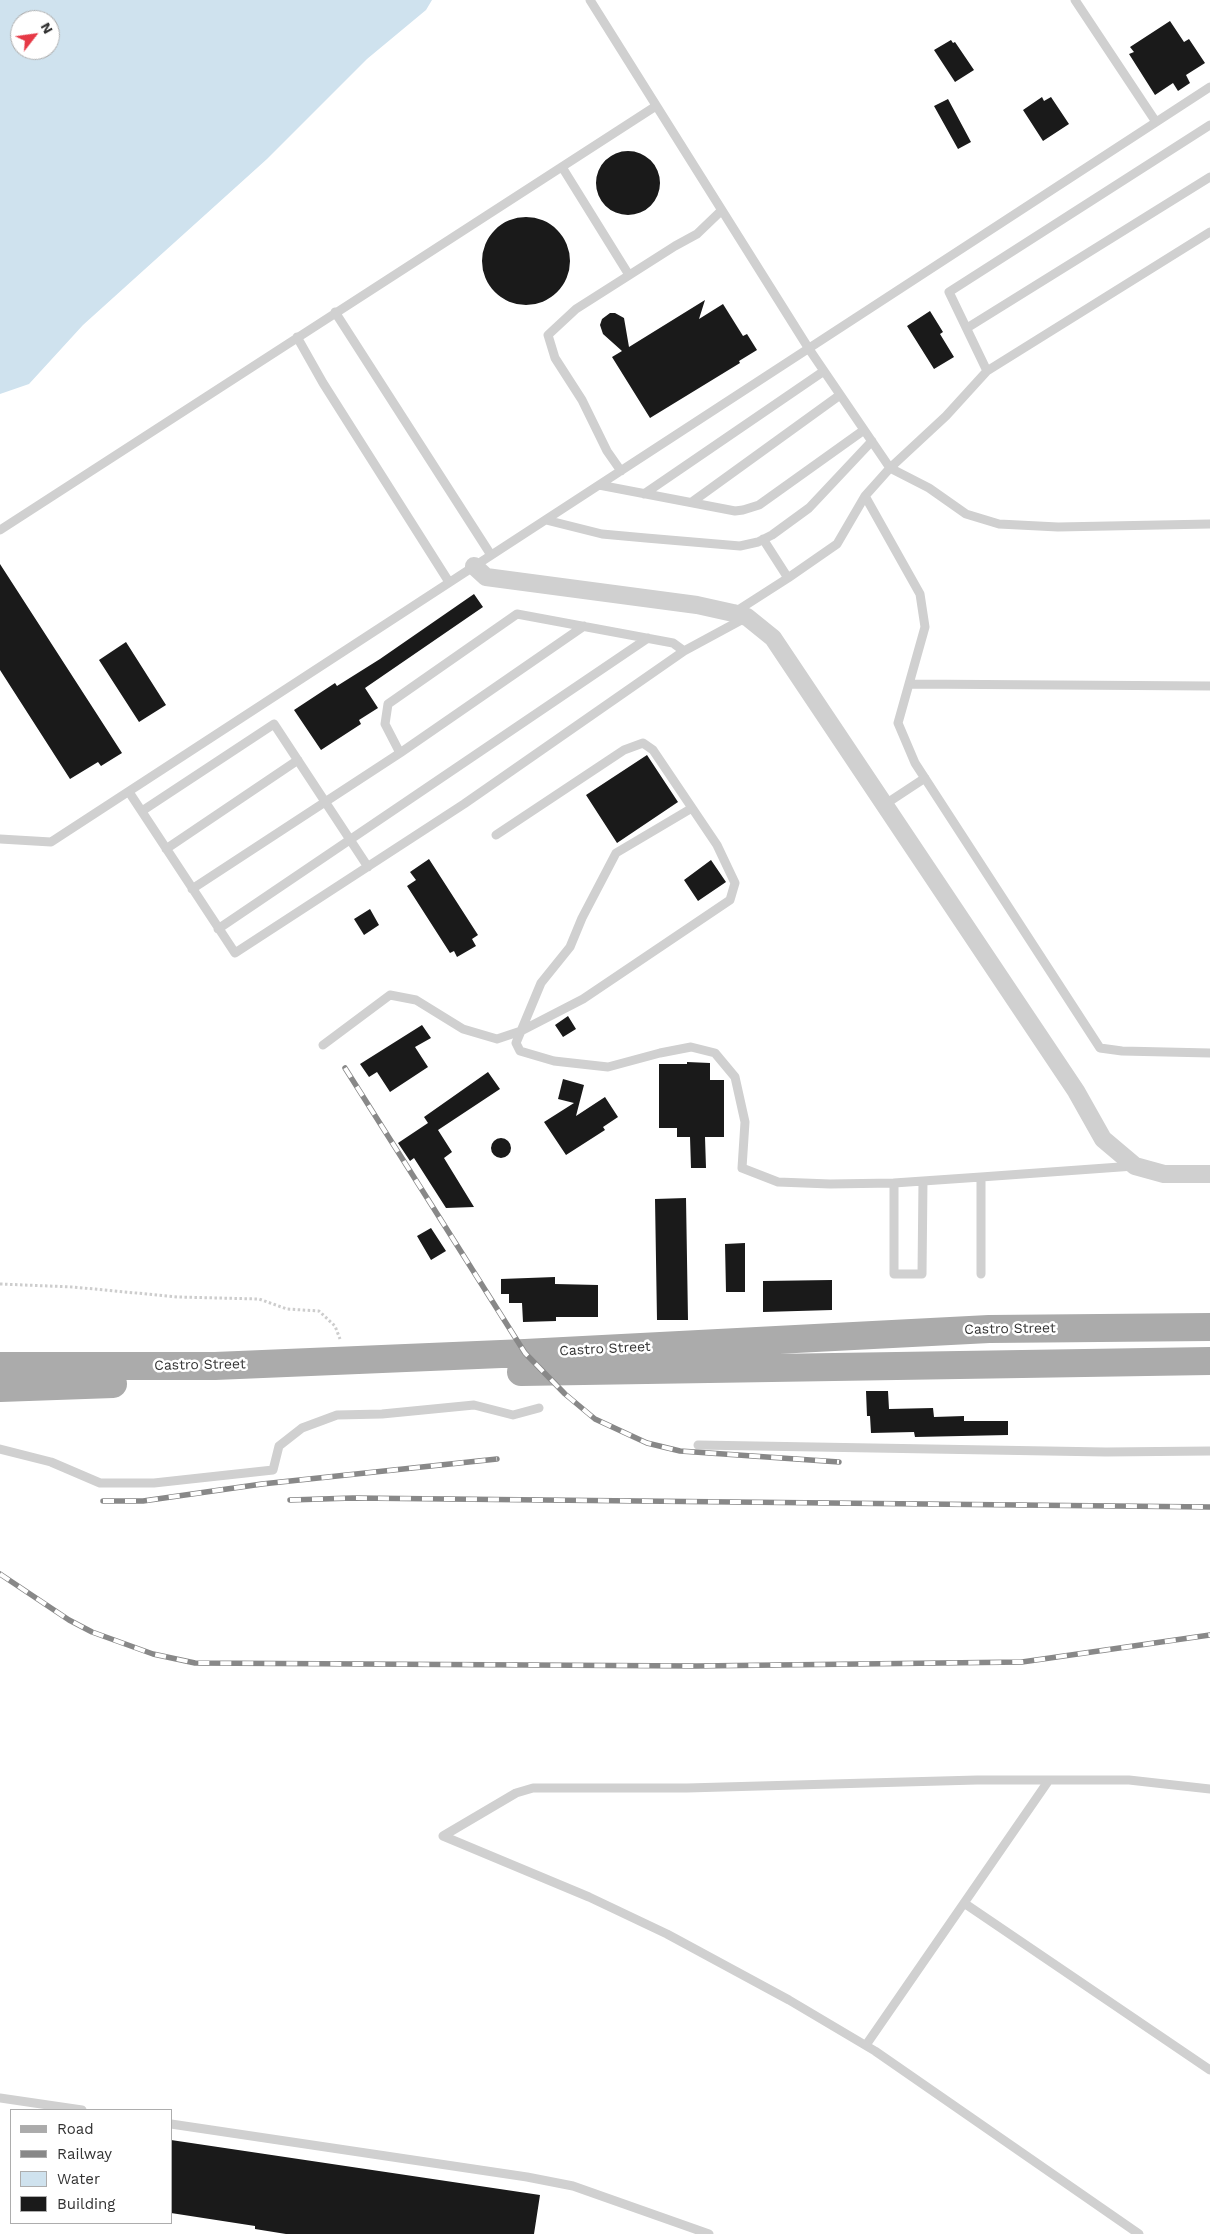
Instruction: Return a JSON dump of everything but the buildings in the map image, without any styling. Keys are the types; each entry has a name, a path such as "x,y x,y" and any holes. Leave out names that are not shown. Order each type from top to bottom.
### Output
{"main road":[{"name":"Castro Street","path":"0,1366 215,1366 989,1329 1210,1327"},
{"name":"Castro Street","path":"0,1388 541,1371 1210,1361"}],"street":[{"path":"474,566 486,576 698,605 740,615 773,638 1076,1091 1103,1139 1134,1166 1164,1174 1210,1174"}],"lane":[{"path":"590,0 809,349 890,468 929,488 966,514 999,524 1058,527 1210,524"},
{"path":"1075,0 1156,122"},
{"path":"0,839 51,842 1210,87"},
{"path":"0,530 656,106"},
{"path":"987,372 949,292 1210,125"},
{"path":"562,167 629,275"},
{"path":"967,328 1210,177"},
{"path":"621,471 607,451 582,400 555,358 548,335 576,308 696,234 722,210"},
{"path":"129,792 235,953 464,804 684,651 740,615 788,578 837,544 865,496 890,468 946,416 987,372 1210,232"},
{"path":"335,312 491,555"},
{"path":"297,337 323,383 449,582"},
{"path":"644,494 824,371"},
{"path":"692,502 840,394"},
{"path":"599,485 743,510 760,506 864,430"},
{"path":"546,520 602,534 740,546 763,540 809,508 872,441"},
{"path":"865,496 920,594 925,627 898,723 915,763 1100,1048 1122,1051 1210,1053"},
{"path":"763,540 788,578"},
{"path":"400,753 384,724 388,704 517,614 673,643 684,651"},
{"path":"192,889 400,753 584,626"},
{"path":"218,928 648,638"},
{"path":"909,684 1210,686"},
{"path":"142,811 274,724 368,867"},
{"path":"322,1045 390,995 416,1000 463,1030 497,1039 520,1031 583,999 730,900 736,883 716,845 654,750 643,743 624,750 496,836"},
{"path":"166,849 298,760"},
{"path":"884,805 925,778"},
{"path":"692,808 616,854 582,918 570,947 541,983 516,1043 520,1051 554,1061 608,1067 691,1047 715,1053 735,1077 745,1122 742,1168 778,1182 830,1184 894,1183 1134,1166"},
{"path":"981,1177 982,1274"},
{"path":"894,1183 894,1274 922,1274 923,1181"},
{"path":"0,1450 51,1462 100,1482 154,1482 273,1470 279,1446 302,1428 337,1415 382,1414 474,1406 512,1415 539,1408"},
{"path":"698,1445 1106,1452 1210,1451"},
{"path":"866,2045 1049,1780"},
{"path":"1139,2234 866,2045 789,2000 667,1934 566,1886 443,1836 516,1793 534,1788 687,1788 1129,1780 1210,1789"},
{"path":"964,1903 1210,2070"},
{"path":"0,2098 75,2109"},
{"path":"172,2124 527,2177 573,2186 709,2234"}],"path":[{"path":"0,1284 73,1287 178,1297 259,1299 287,1309 320,1312 335,1326 348,1361"}],"water":[{"path":"0,0 432,0 426,10 367,59 267,159 83,325 29,384 0,394"}],"railway":[{"path":"345,1068 525,1353 565,1394 595,1419 647,1443 680,1451 839,1462"},
{"path":"103,1501 143,1501 262,1484 497,1459"},
{"path":"290,1500 353,1498 1210,1507"},
{"path":"0,1574 69,1620 92,1632 153,1654 195,1663 696,1666 1022,1662 1210,1635"}]}
